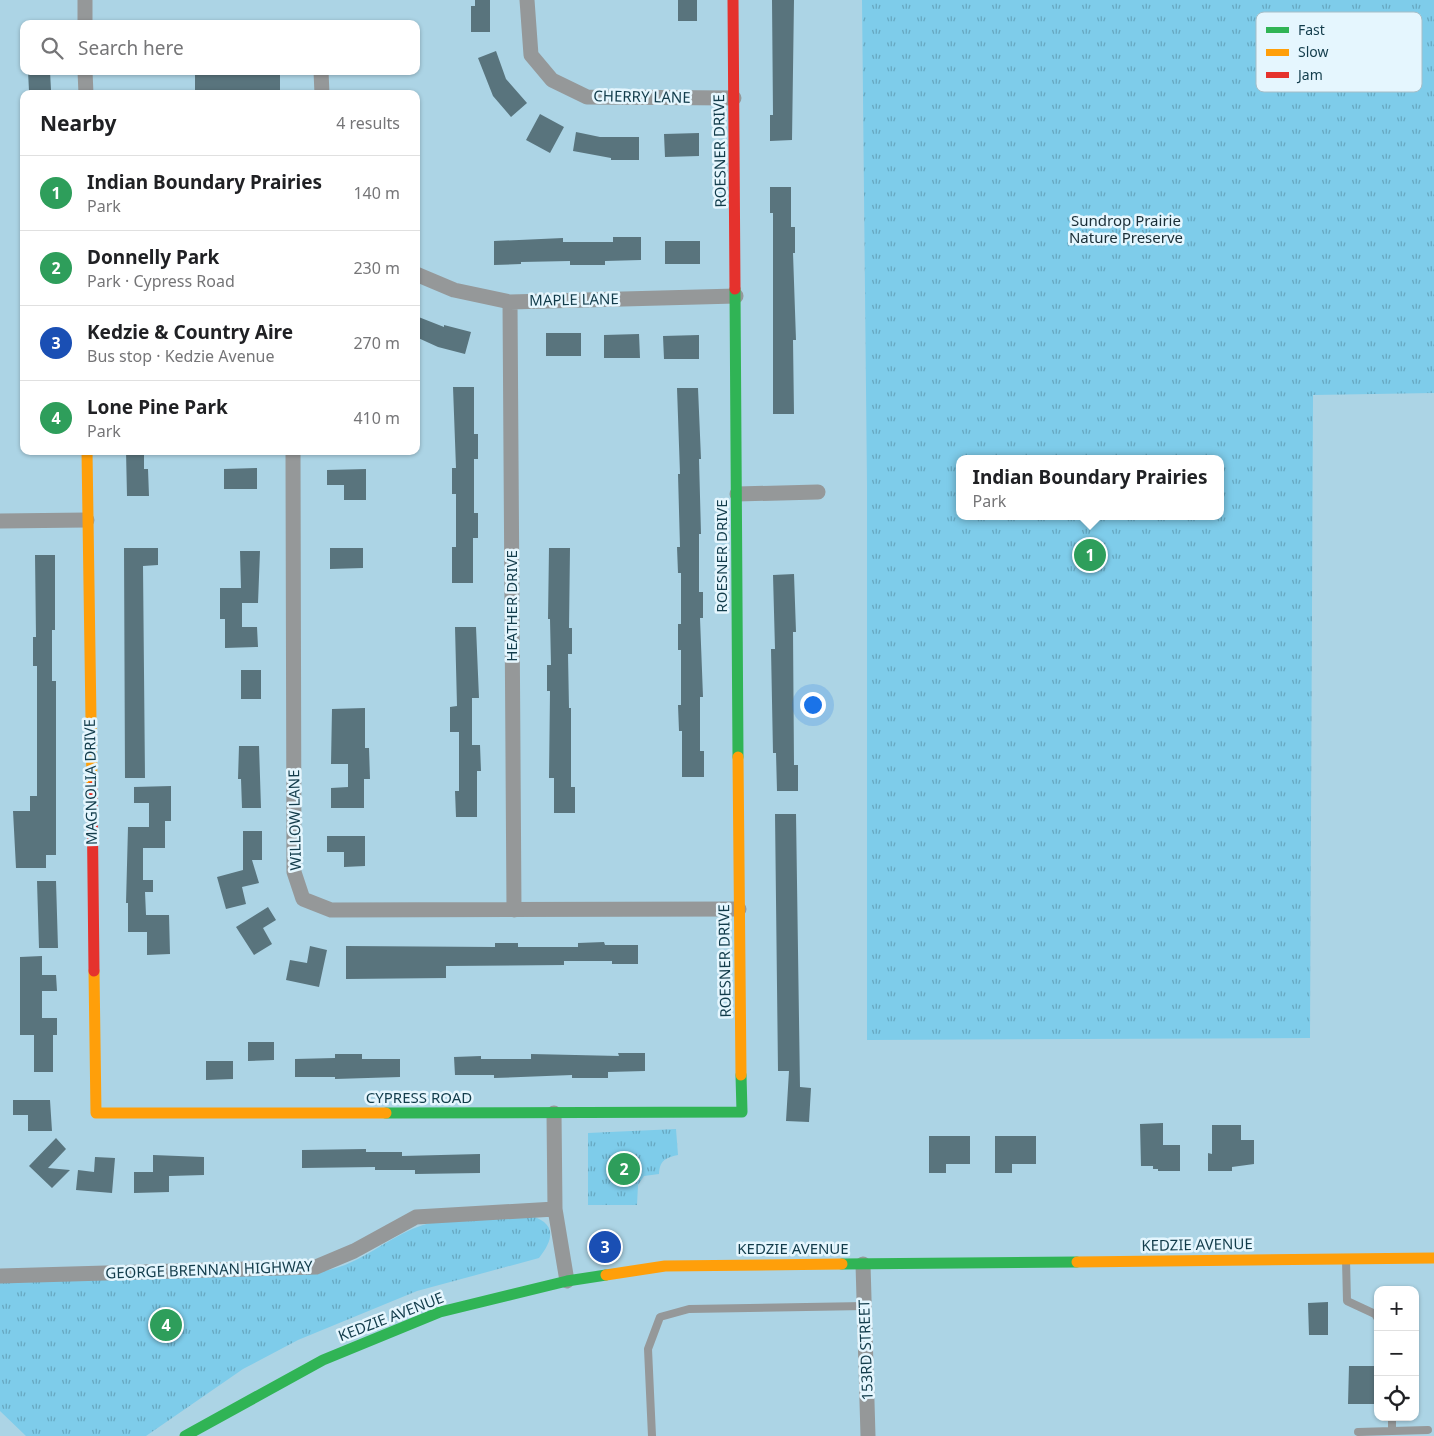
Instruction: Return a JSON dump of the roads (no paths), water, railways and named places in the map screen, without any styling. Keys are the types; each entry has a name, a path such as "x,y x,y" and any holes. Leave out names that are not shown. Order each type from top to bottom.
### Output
{"street":[{"path":"85,0 85,20"},
{"name":"CHERRY LANE","path":"527,0 531,55 552,80 587,97 734,98"},
{"name":"ROESNER DRIVE","path":"734,0 739,909 742,1112"},
{"path":"85,75 86,90"},
{"path":"322,75 322,90"},
{"name":"MAPLE LANE","path":"420,276 454,290 510,302 736,296"},
{"name":"HEATHER DRIVE","path":"510,302 514,910"},
{"name":"MAGNOLIA DRIVE","path":"87,455 96,1113"},
{"name":"WILLOW LANE","path":"293,455 294,872 303,899 331,910 739,909"},
{"path":"737,494 818,492"},
{"path":"0,522 87,520"},
{"name":"CYPRESS ROAD","path":"96,1113 742,1112"},
{"path":"554,1113 555,1208 567,1281"},
{"name":"GEORGE BRENNAN HIGHWAY","path":"0,1276 316,1267 354,1251 416,1217 555,1208"},
{"name":"KEDZIE AVENUE","path":"185,1436 323,1360 440,1312 567,1281 665,1266 1434,1258"},
{"name":"153RD STREET","path":"863,1264 868,1436"}],"lane":[{"path":"1346,1258 1347,1301 1374,1314"},
{"path":"652,1436 648,1349 660,1317 689,1309 865,1306"},
{"path":"1392,1421 1392,1431"},
{"path":"1358,1432 1428,1430"}],"place":[{"name":"Indian Boundary Prairies","path":"1090,555"},
{"name":"Donnelly Park","path":"624,1169"},
{"name":"Kedzie & Country Aire","path":"605,1247"},
{"name":"Lone Pine Park","path":"166,1325"}],"park label":[{"name":"Sundrop Prairie Nature Preserve","path":"1126,230"}]}
